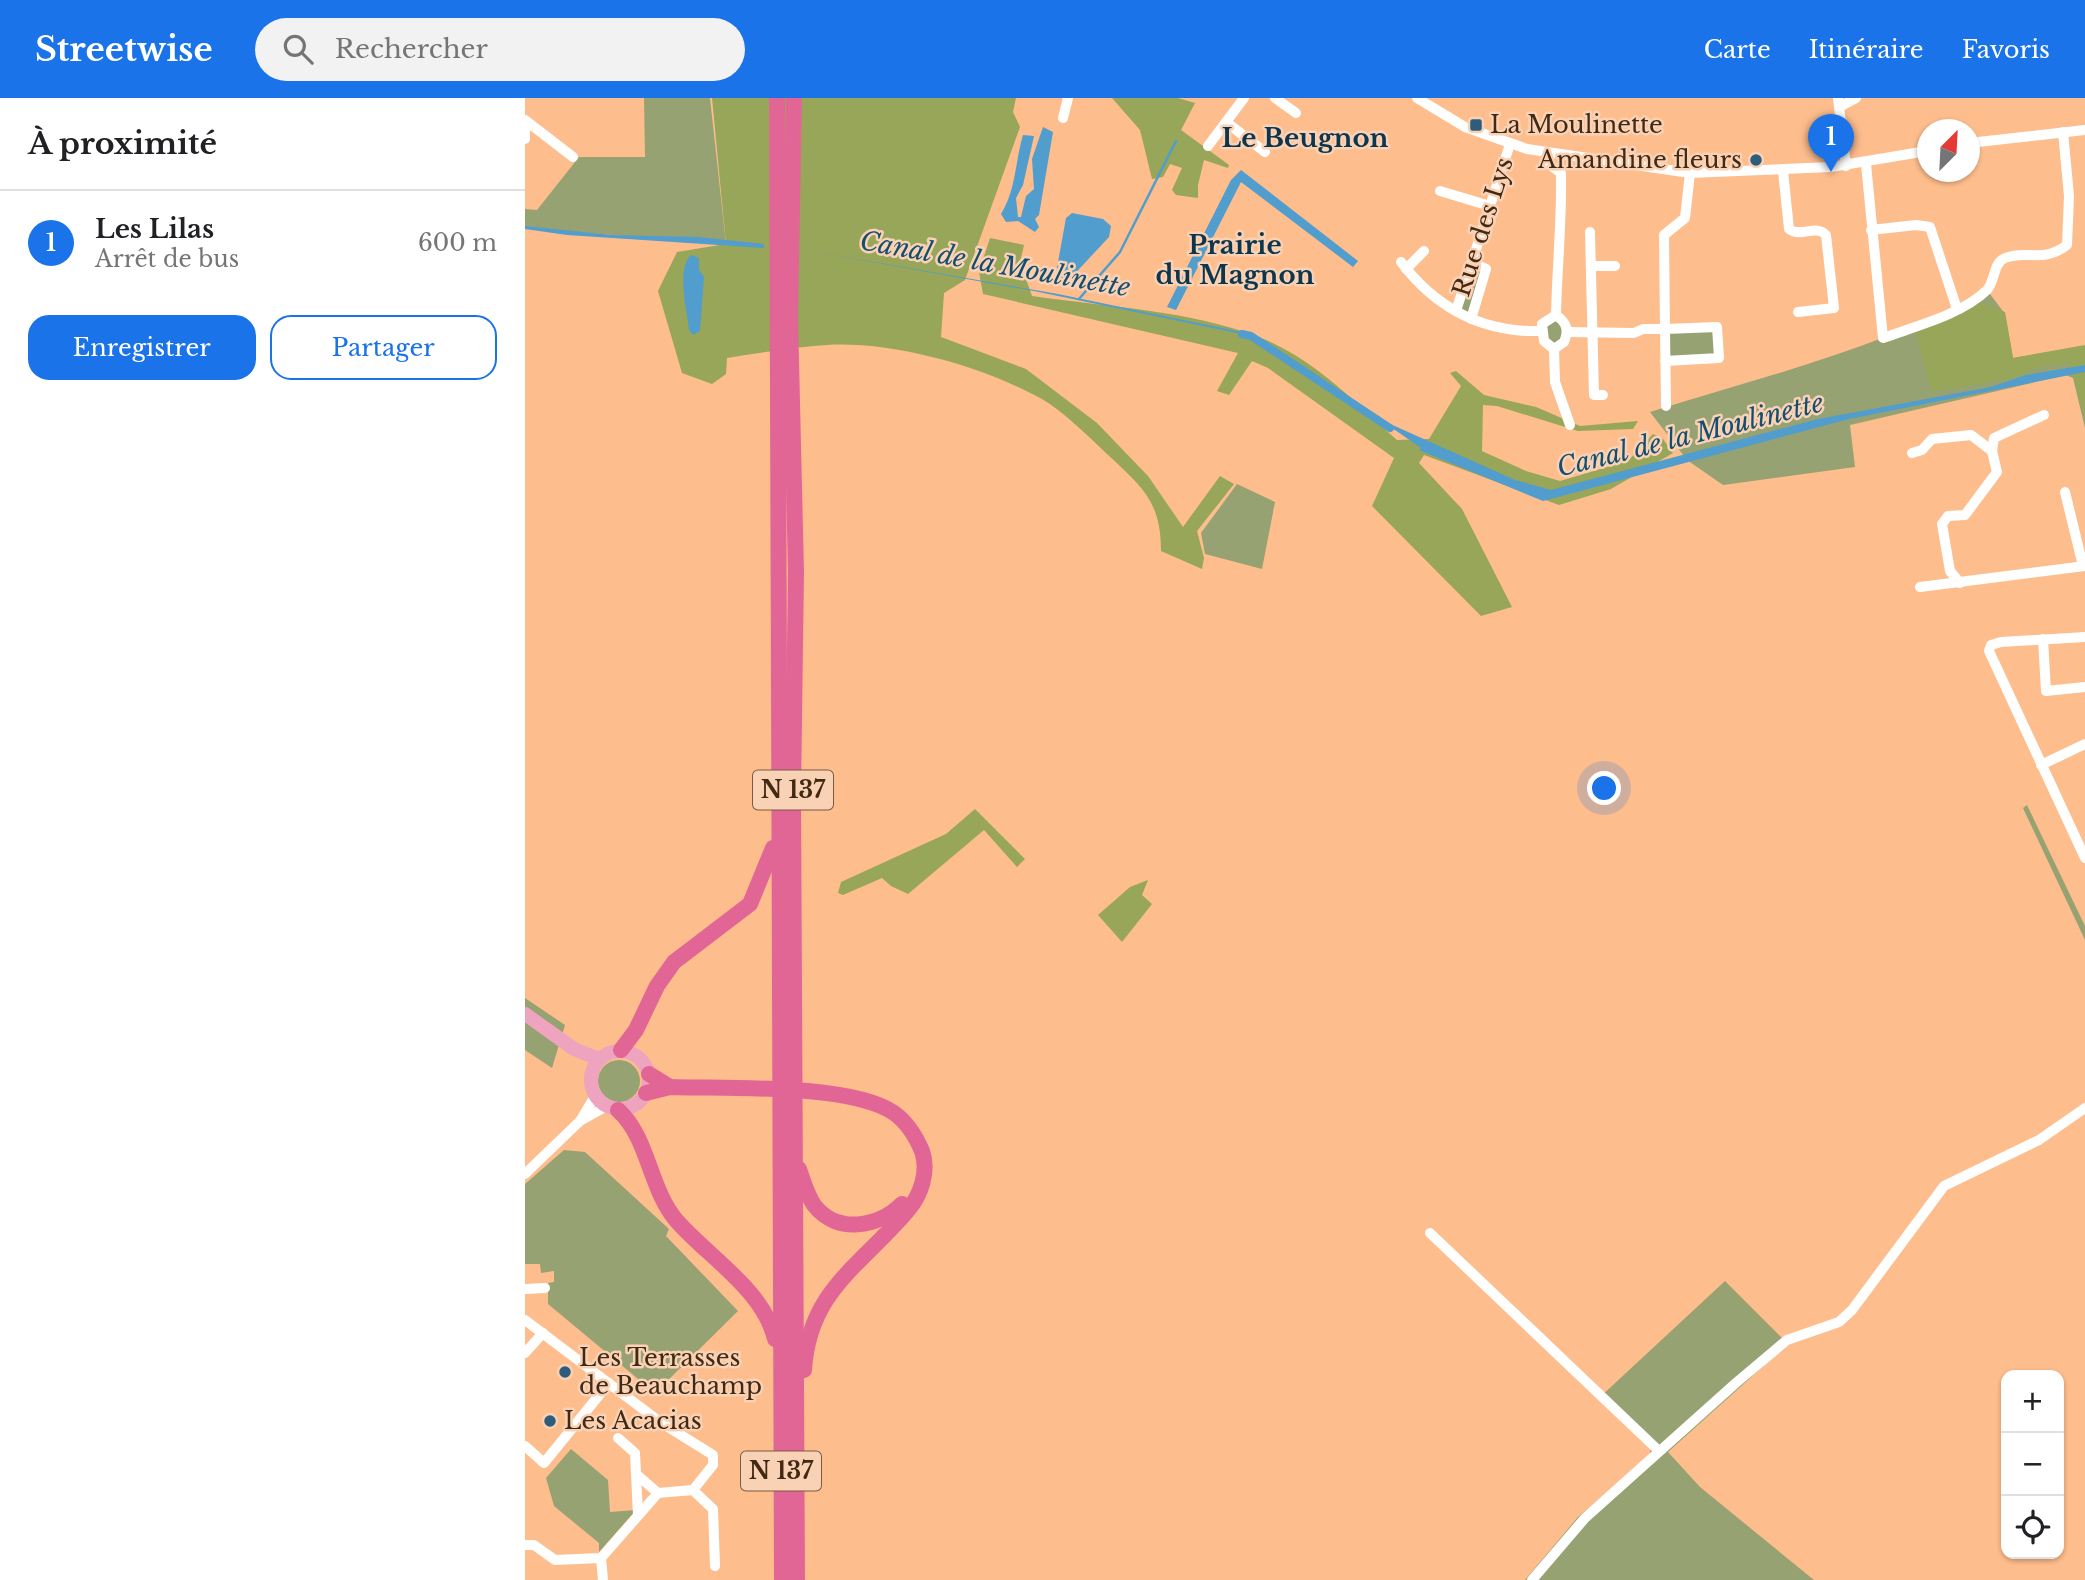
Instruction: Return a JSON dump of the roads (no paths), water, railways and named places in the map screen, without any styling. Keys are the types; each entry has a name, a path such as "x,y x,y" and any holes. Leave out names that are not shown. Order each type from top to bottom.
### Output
{"highway":[{"name":"N 137","path":"777,98 782,1580"},
{"name":"N 137","path":"794,101 790,318 796,572 797,1580"},
{"path":"621,1050 636,1030 657,986 674,962 750,904 767,870 779,825"},
{"path":"649,1074 670,1087"},
{"path":"646,1093 670,1087 817,1093 869,1101 894,1113 917,1138 923,1156 924,1174 919,1194 910,1209 843,1276 812,1324 806,1353 796,1473"},
{"path":"795,1156 815,1206 835,1220 850,1225 867,1225 884,1219 901,1206 915,1176 914,1159 901,1131 868,1110 817,1093"},
{"path":"613,1108 632,1126 661,1197 675,1219 765,1312 781,1362"}],"main road":[{"path":"525,1014 596,1065"},
{"path":"621,1050 640,1059 649,1074 646,1093 636,1105 613,1108 595,1096 596,1065 621,1050"}],"street":[{"path":"1063,118 1068,98"},
{"path":"1208,146 1244,98"},
{"path":"1275,98 1296,113"},
{"path":"1417,98 1465,127 1510,144 1568,156 1690,173 1846,166 1917,153"},
{"path":"1846,166 1839,102 1856,98"},
{"path":"525,120 573,157"},
{"path":"1226,122 1265,152"},
{"path":"1980,142 2085,130"},
{"path":"525,131 525,139"},
{"path":"1866,163 1883,338 1957,309 1987,290 2000,262 2006,257 2053,255 2067,245 2069,196 2063,132"},
{"name":"Rue des Lys","path":"1456,311 1510,144"},
{"path":"1554,349 1564,342 1567,332 1566,324 1556,314 1557,257 1562,228 1561,173 1568,156"},
{"path":"1547,163 1561,173"},
{"path":"1783,170 1789,229 1796,233 1818,230 1826,235 1834,308 1798,312"},
{"path":"1666,406 1664,236 1685,218 1690,173"},
{"path":"1440,191 1490,206"},
{"path":"1871,230 1916,225 1930,227 1957,309"},
{"path":"1590,232 1590,261 1593,266 1594,395 1603,395"},
{"path":"1424,251 1403,265 1438,302 1471,320 1510,331 1542,331"},
{"path":"1471,320 1486,269 1472,262"},
{"path":"1593,266 1615,266"},
{"path":"1556,314 1546,319 1542,331 1544,341 1554,349 1555,382 1570,425"},
{"path":"1567,332 1717,327 1719,358 1665,362"},
{"path":"1960,583 1951,571 1942,524 1948,516 1965,514 1997,472 1992,451 1994,438 2002,432 2044,415"},
{"path":"1912,453 1922,450 1932,439 1971,435 1992,451"},
{"path":"1920,587 2084,566 2065,492"},
{"path":"2084,854 1989,651 1991,645 2001,642 2085,637"},
{"path":"2043,639 2046,691 2085,687"},
{"path":"2041,765 2085,744"},
{"path":"525,1174 580,1121 595,1096"},
{"path":"580,1121 613,1108"},
{"path":"1532,1580 1585,1518 1787,1340 1839,1322 1852,1310 1944,1186 2039,1140 2085,1108"},
{"path":"1430,1233 1659,1451"},
{"path":"525,1289 545,1288"},
{"path":"525,1320 660,1422 713,1455 713,1465 693,1490 658,1493 638,1515 601,1558 603,1580"},
{"path":"525,1353 543,1333"},
{"path":"525,1446 544,1463 609,1383"},
{"path":"618,1438 635,1453 638,1515"},
{"path":"636,1474 658,1493"},
{"path":"693,1490 713,1509 715,1566"},
{"path":"525,1545 534,1545 555,1560 601,1558"}],"water":[{"path":"1043,127 1053,132 1039,215 1035,219 1039,227 1035,232 1018,221 1006,222 1001,214 1012,186 1023,135 1034,136 1023,185 1016,198 1018,217 1021,217 1026,196 1034,189 1032,159"},
{"path":"1241,170 1358,261 1353,267 1241,182 1176,310 1167,307 1231,180"},
{"path":"1072,213 1103,219 1111,226 1109,237 1067,282 1060,281 1056,273 1066,218"},
{"path":"525,226 612,235 698,237 764,244 764,248 567,235 525,229"},
{"path":"805,250 1058,294 1251,334 1388,423 1515,480 1551,490 1818,419 1991,387 2026,375 2085,365 2085,372 1849,419 1543,501 1419,450 1421,448 1398,432 1251,336 1034,291"},
{"path":"691,255 699,258 699,270 704,277 700,331 693,335 689,330 683,280"}],"waterway":[{"path":"1079,299 1120,252 1176,141"},
{"name":"Canal de la Moulinette","path":"1242,334 1251,336 1390,428"}],"place":[{"name":"La Moulinette","path":"1476,125"},
{"name":"Amandine fleurs","path":"1756,160"},
{"name":"Les Lilas","path":"1831,172"},
{"name":"Les Terrasses de Beauchamp","path":"565,1372"},
{"name":"Les Acacias","path":"550,1421"}],"district":[{"name":"Le Beugnon","path":"1305,138"},
{"name":"Prairie du Magnon","path":"1235,260"}]}
